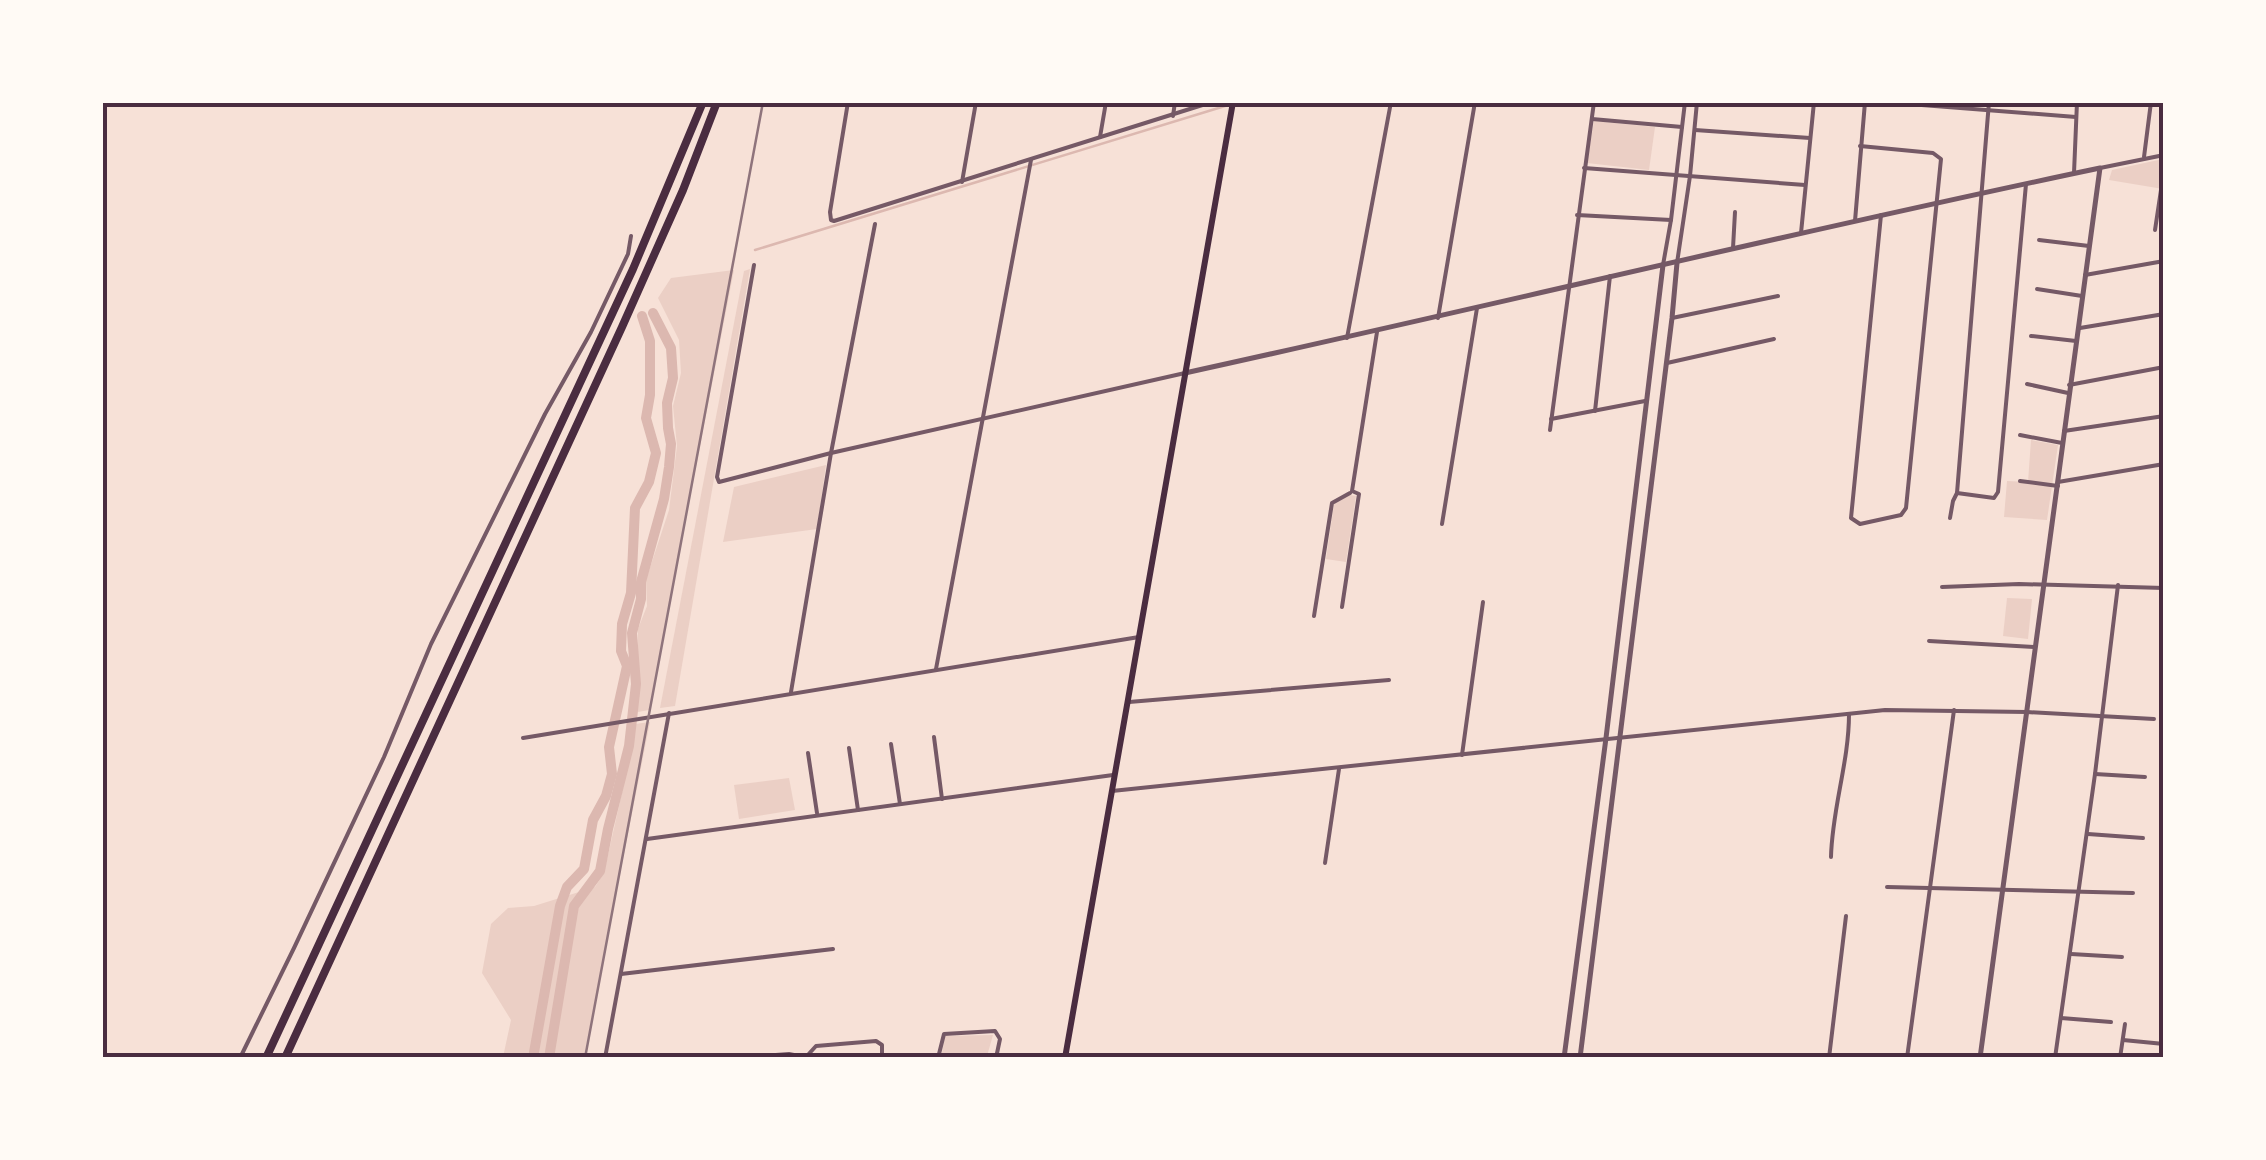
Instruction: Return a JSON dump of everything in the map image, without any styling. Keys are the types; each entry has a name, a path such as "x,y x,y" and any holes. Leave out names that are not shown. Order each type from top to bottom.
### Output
{"highway":[{"path":"266,1058 633,269 702,102"},
{"path":"285,1058 630,309 717,102"}],"main road":[{"path":"1065,1058 1233,102"}],"street":[{"path":"848,102 830,212 831,220 836,221 1212,102"},
{"path":"962,182 976,102"},
{"path":"1100,138 1106,102"},
{"path":"1173,116 1175,102"},
{"path":"1347,338 1390,102"},
{"path":"1438,318 1475,102"},
{"path":"1550,430 1594,102"},
{"path":"1564,1058 1684,102"},
{"path":"1580,1058 1698,102"},
{"path":"1801,233 1814,102"},
{"path":"1855,221 1865,102"},
{"path":"1883,102 2076,117"},
{"path":"1950,518 1958,494 1989,102"},
{"path":"2074,173 2077,102"},
{"path":"2144,159 2151,102"},
{"path":"1591,119 1682,127"},
{"path":"1695,130 1810,138"},
{"path":"1860,146 1937,155 1941,159 1904,513 1860,524 1852,518 1881,215"},
{"path":"754,265 717,479 720,482 831,453 1610,276 2164,155"},
{"path":"936,669 1031,160"},
{"path":"1584,168 1806,186"},
{"path":"1980,1058 2100,168"},
{"path":"2155,230 2164,170"},
{"path":"1958,494 1994,498 1998,492 2026,184"},
{"path":"1733,249 1735,212"},
{"path":"1578,215 1671,220"},
{"path":"791,694 831,453 875,224"},
{"path":"240,1058 384,757 431,644 551,402 591,332 628,254 631,236"},
{"path":"2039,240 2089,246"},
{"path":"2085,275 2164,261"},
{"path":"1595,410 1610,276"},
{"path":"2037,289 2082,296"},
{"path":"1672,318 1778,296"},
{"path":"1442,524 1476,308"},
{"path":"2077,329 2164,314"},
{"path":"1352,492 1377,332"},
{"path":"2032,336 2076,341"},
{"path":"1666,363 1774,339"},
{"path":"2070,384 2164,367"},
{"path":"2026,384 2068,393"},
{"path":"1551,419 1648,400"},
{"path":"2063,431 2164,416"},
{"path":"2020,435 2062,443"},
{"path":"2020,481 2058,484 2164,464"},
{"path":"1314,616 1332,502 1352,492 1359,494 1342,607"},
{"path":"1942,587 2043,584 2164,588"},
{"path":"2056,1058 2118,586"},
{"path":"1462,755 1483,602"},
{"path":"522,738 1139,637"},
{"path":"1929,641 2034,647"},
{"path":"1127,703 1388,680"},
{"path":"1112,790 1885,710 2154,719"},
{"path":"1907,1058 1954,710"},
{"path":"605,1058 670,713"},
{"path":"1831,857 1849,714"},
{"path":"934,737 942,800"},
{"path":"891,744 901,805"},
{"path":"849,748 858,810"},
{"path":"808,753 817,815"},
{"path":"1326,863 1339,766"},
{"path":"2095,774 2145,778"},
{"path":"647,839 1114,775"},
{"path":"2086,834 2143,838"},
{"path":"1887,887 2132,893"},
{"path":"1829,1058 1846,916"},
{"path":"621,974 833,949"},
{"path":"2069,954 2122,957"},
{"path":"2060,1018 2110,1022"},
{"path":"2120,1058 2125,1024"},
{"path":"938,1058 944,1034 995,1030 1000,1038 996,1058"},
{"path":"2122,1040 2164,1044"},
{"path":"737,1058 808,1057 816,1046 876,1041 882,1046 882,1058"}],"shaded area":[{"path":"1594,121 1655,127 1649,170 1587,163"},
{"path":"2163,159 2163,189 2109,180 2112,170"},
{"path":"750,269 675,706 660,708 744,271"},
{"path":"734,270 649,710 638,712 638,629 647,606 646,580 669,510 677,446 673,406 681,373 679,340 658,298 671,278"},
{"path":"2031,440 2058,445 2047,520 2004,517 2007,481 2028,482"},
{"path":"826,465 817,529 723,542 734,487"},
{"path":"1356,496 1346,562 1326,559 1334,504"},
{"path":"2007,598 2032,599 2028,639 2003,636"},
{"path":"650,722 584,1057 503,1057 511,1020 482,973 491,924 508,908 534,906 595,887 604,873 635,724"},
{"path":"789,778 795,810 739,819 734,785"},
{"path":"993,1035 987,1056 941,1058 945,1036"}],"waterway":[{"path":"755,250 1225,106"},
{"path":"549,1058 574,906 600,871 629,746 636,684 632,633 669,467 667,403 673,378 671,348 653,313"},
{"path":"533,1058 560,906 567,887 584,869 593,820 612,774 609,747 627,666 621,651 622,624 631,593 635,508 649,482 656,453 646,418 650,341 642,316"}],"railway":[{"path":"585,1058 763,102"}]}
